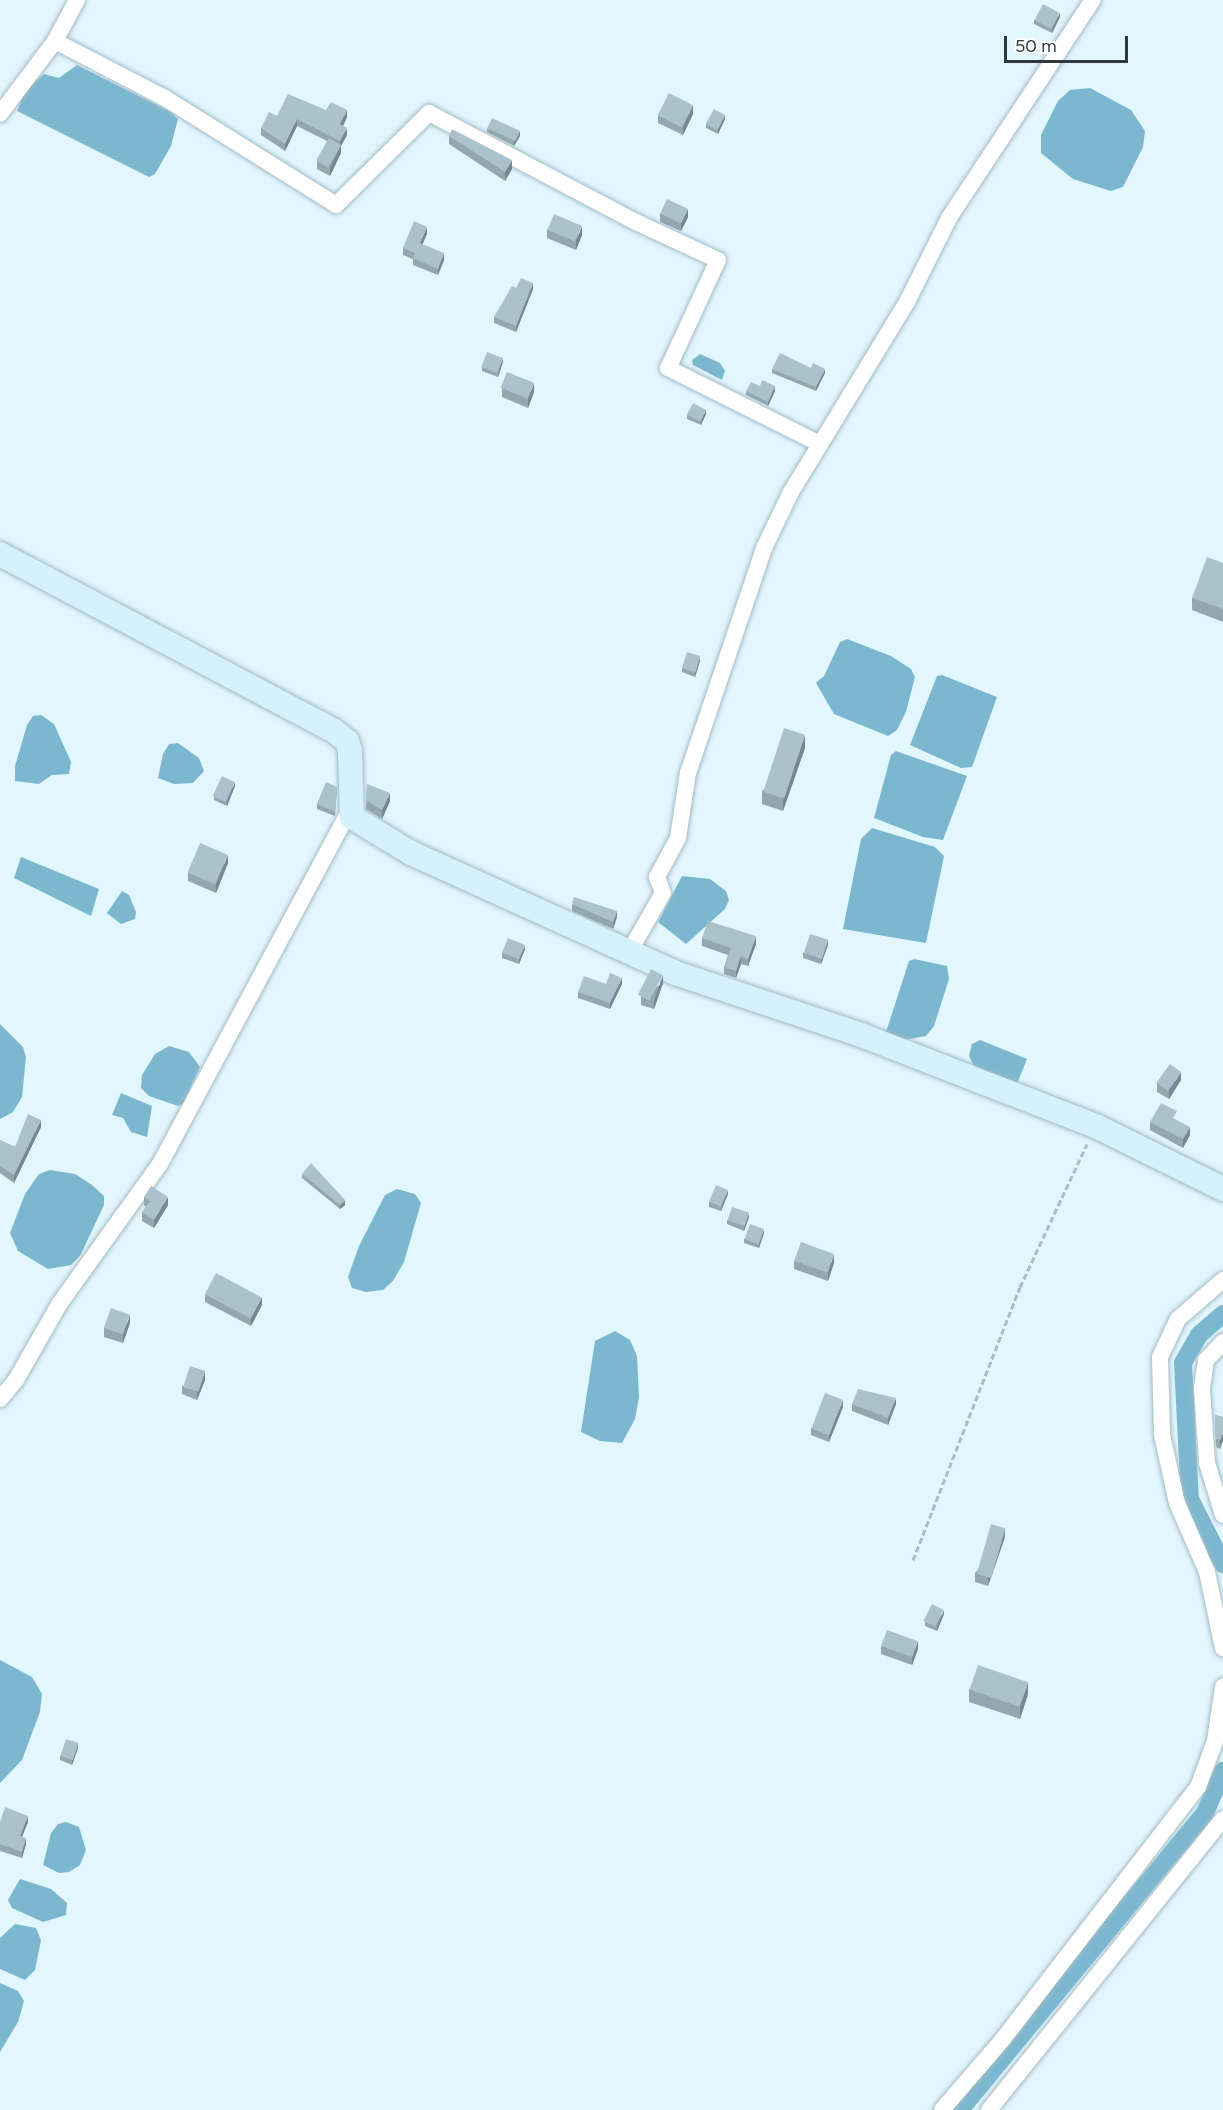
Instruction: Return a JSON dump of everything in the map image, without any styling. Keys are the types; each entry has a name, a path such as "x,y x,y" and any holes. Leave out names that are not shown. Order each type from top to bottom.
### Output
{"main road":[{"path":"0,554 333,730 347,741 350,751 350,810 357,824 411,853 628,954 725,991 861,1035 1096,1126 1223,1189"}],"street":[{"path":"0,114 56,41 77,0"},
{"path":"628,954 663,893 657,877 678,838 688,773 742,605 764,548 820,444 907,302 949,218 1093,0"},
{"path":"56,41 165,98 336,205 429,113 636,222 718,260 668,368 820,444"},
{"path":"0,1399 16,1380 60,1303 160,1164 350,810"},
{"path":"1223,1280 1178,1319 1160,1356 1164,1446 1177,1503 1208,1572 1223,1648"},
{"path":"1223,1342 1206,1360 1202,1389 1207,1462 1223,1515"},
{"path":"942,2110 1003,2039 1198,1787 1215,1741 1223,1686"},
{"path":"989,2110 1223,1820"}],"path":[{"path":"912,1560 1020,1287 1096,1126"}],"water":[{"path":"77,65 171,112 178,119 171,146 155,174 149,177 17,111 26,89 44,74 59,78"},
{"path":"1090,88 1131,110 1145,131 1143,147 1123,187 1111,191 1073,179 1041,153 1041,135 1058,101 1070,90"},
{"path":"700,354 720,363 725,371 722,380 693,365 692,360"},
{"path":"847,639 891,656 911,669 915,677 906,712 897,730 888,736 834,714 816,683 824,676 840,642"},
{"path":"942,675 997,697 972,767 961,768 910,745 937,676"},
{"path":"41,715 54,724 71,762 69,774 52,775 39,784 15,781 15,766 27,725 33,716"},
{"path":"178,743 199,758 204,771 193,783 174,784 158,778 163,754 169,744"},
{"path":"896,751 967,776 943,840 923,837 874,818 891,755"},
{"path":"872,828 935,847 944,856 926,943 843,929 861,839"},
{"path":"21,857 99,889 91,916 14,878"},
{"path":"682,876 710,879 726,891 729,900 725,909 686,944 658,922"},
{"path":"122,891 129,895 136,912 135,919 121,924 107,913"},
{"path":"914,959 947,966 949,979 934,1026 926,1036 904,1040 886,1032 909,961"},
{"path":"0,1024 23,1047 26,1057 22,1097 13,1112 0,1119"},
{"path":"980,1040 1027,1059 1017,1084 976,1071 969,1056 972,1044"},
{"path":"169,1046 189,1052 200,1067 183,1104 178,1106 149,1096 141,1088 142,1075 155,1054"},
{"path":"121,1093 152,1106 147,1137 131,1132 123,1118 112,1115"},
{"path":"50,1170 75,1174 92,1185 104,1196 104,1205 80,1256 71,1265 48,1269 18,1251 10,1233 25,1194 39,1174"},
{"path":"397,1189 415,1194 421,1203 404,1262 393,1281 383,1290 366,1292 352,1288 348,1277 359,1246 385,1195"},
{"path":"615,1331 630,1340 637,1356 639,1397 635,1419 622,1443 600,1441 581,1432 595,1341"},
{"path":"0,1660 32,1677 42,1694 40,1712 22,1760 0,1783"},
{"path":"66,1822 79,1827 86,1850 80,1865 69,1872 59,1873 43,1865 51,1833 58,1824"},
{"path":"20,1879 51,1889 67,1903 66,1915 43,1922 12,1908 8,1900"},
{"path":"15,1924 36,1928 41,1940 35,1970 25,1980 0,1969 0,1938"},
{"path":"0,1983 18,1991 24,2001 18,2022 0,2052"}],"building":[{"path":"1043,4 1060,13 1051,29 1035,20"},
{"path":"669,93 693,105 682,128 658,115"},
{"path":"288,94 326,110 331,102 347,110 340,124 347,128 340,141 297,119 285,144 261,128 269,112 277,116"},
{"path":"714,109 725,115 717,130 706,124"},
{"path":"492,118 520,131 515,141 487,128"},
{"path":"452,129 512,160 505,172 449,136"},
{"path":"329,138 341,145 328,168 316,161"},
{"path":"667,199 688,209 681,223 660,214"},
{"path":"554,214 582,226 575,241 547,230"},
{"path":"414,221 427,227 420,243 444,253 438,269 413,258 415,253 403,248"},
{"path":"521,278 533,283 516,326 494,317 512,286 516,288"},
{"path":"487,352 503,358 497,373 481,367"},
{"path":"780,353 811,368 813,363 825,369 816,387 772,369"},
{"path":"507,372 534,383 528,399 501,388"},
{"path":"762,380 775,386 768,402 746,391 751,382 760,386"},
{"path":"693,403 706,410 700,422 687,414"},
{"path":"1207,557 1223,563 1223,609 1192,598"},
{"path":"687,652 700,656 695,672 682,668"},
{"path":"784,728 805,735 784,799 763,792"},
{"path":"222,776 235,782 225,802 213,796"},
{"path":"326,782 337,787 335,812 317,804"},
{"path":"367,784 390,793 382,810 366,800"},
{"path":"200,843 228,855 215,884 187,872"},
{"path":"574,897 617,911 613,922 572,904"},
{"path":"708,921 756,936 748,959 741,956 736,971 724,967 731,948 702,938"},
{"path":"810,934 828,940 822,959 804,953"},
{"path":"508,938 525,945 519,960 502,953"},
{"path":"651,969 663,975 649,1001 638,995"},
{"path":"610,973 622,978 610,1003 578,992 584,976 606,984"},
{"path":"1170,1064 1181,1072 1168,1091 1156,1083"},
{"path":"1161,1103 1177,1111 1173,1118 1190,1127 1183,1139 1150,1122"},
{"path":"28,1114 41,1120 14,1175 0,1166 0,1140 15,1147"},
{"path":"311,1163 345,1200 340,1205 302,1174"},
{"path":"716,1185 728,1190 721,1207 709,1202"},
{"path":"151,1186 168,1197 154,1220 142,1212 150,1201 144,1197"},
{"path":"732,1207 749,1213 744,1226 727,1220"},
{"path":"750,1224 764,1229 759,1244 745,1239"},
{"path":"801,1242 834,1254 827,1273 794,1261"},
{"path":"216,1273 262,1297 251,1319 205,1294"},
{"path":"111,1308 130,1315 123,1335 104,1328"},
{"path":"190,1366 205,1371 198,1392 183,1387"},
{"path":"858,1389 896,1398 888,1418 852,1404"},
{"path":"825,1393 843,1400 829,1435 811,1428"},
{"path":"1215,1415 1223,1417 1223,1433 1220,1440 1216,1439"},
{"path":"991,1524 1005,1528 991,1578 977,1574"},
{"path":"932,1604 944,1610 935,1627 923,1621"},
{"path":"887,1630 918,1641 912,1657 881,1646"},
{"path":"978,1665 1028,1682 1020,1707 970,1690"},
{"path":"66,1739 78,1743 73,1760 60,1756"},
{"path":"5,1807 28,1816 20,1836 26,1838 22,1852 0,1844 0,1822"}],"waterway":[{"path":"1223,1314 1199,1335 1183,1363 1190,1499 1223,1564"},
{"path":"960,2110 1205,1813 1223,1771"}]}
